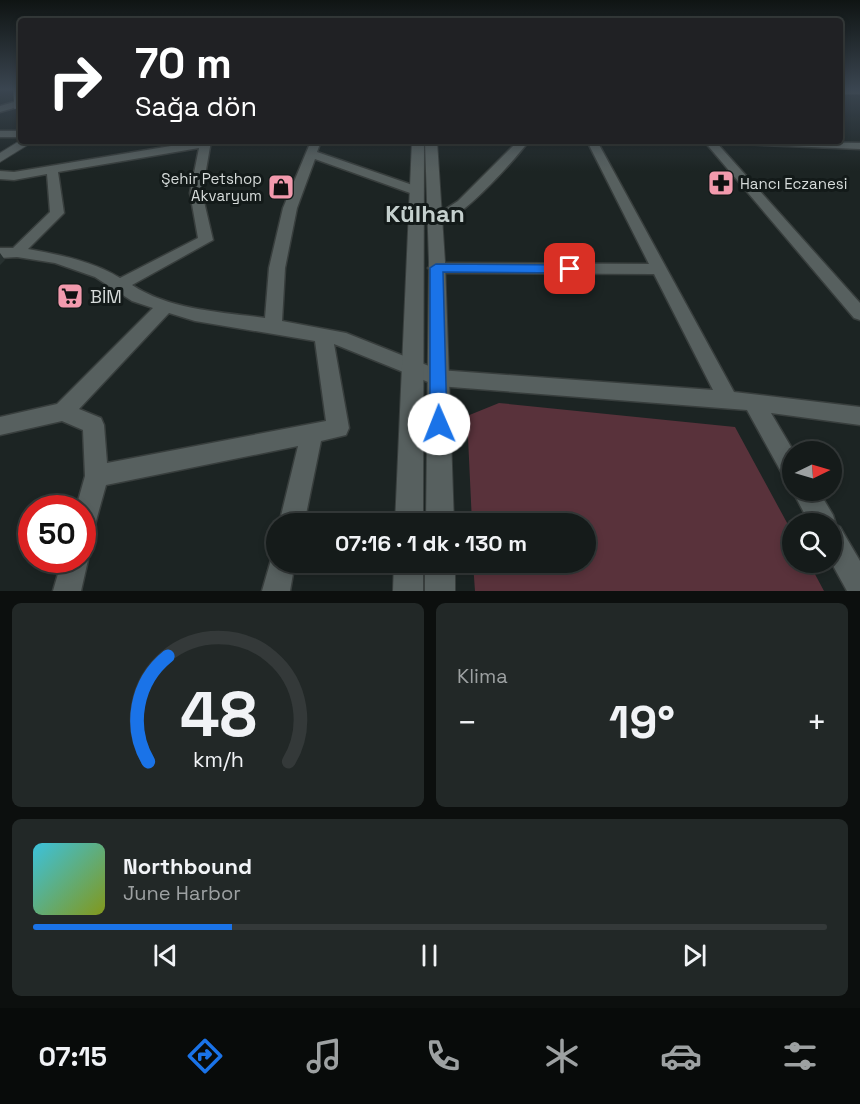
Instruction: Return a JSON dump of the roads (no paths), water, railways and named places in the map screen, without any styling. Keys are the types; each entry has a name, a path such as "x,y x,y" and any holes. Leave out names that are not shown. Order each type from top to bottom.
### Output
{"main road":[{"path":"0,158 23,144"},
{"path":"409,513 418,144"},
{"path":"431,144 435,222 440,513"},
{"path":"408,591 409,573"},
{"path":"440,573 440,591"}],"street":[{"path":"0,134 18,134"},
{"path":"0,175 14,176 199,144"},
{"path":"120,285 206,240 196,193 205,144"},
{"path":"435,222 463,204 521,144"},
{"path":"594,144 729,400"},
{"path":"713,144 860,314"},
{"path":"814,144 860,146"},
{"path":"839,145 860,159"},
{"path":"273,326 277,268 290,208 314,148 417,191"},
{"path":"8,252 57,213 52,170"},
{"path":"8,252 57,259 101,273 138,297 195,315 273,326 346,340 438,378 753,402 860,416"},
{"path":"436,268 660,269"},
{"path":"0,426 63,412 165,306"},
{"path":"97,476 338,428 323,335"},
{"path":"753,402 782,452"},
{"path":"63,412 93,425 97,476 92,495"},
{"path":"294,513 312,433"},
{"path":"842,555 860,587"},
{"path":"67,591 72,573"},
{"path":"276,591 280,573"}],"place":[{"name":"Hancı Eczanesi","path":"721,183"},
{"name":"Şehir Petshop Akvaryum","path":"281,187"},
{"name":"BİM","path":"70,296"}],"district":[{"name":"Külhan","path":"425,213"}]}
